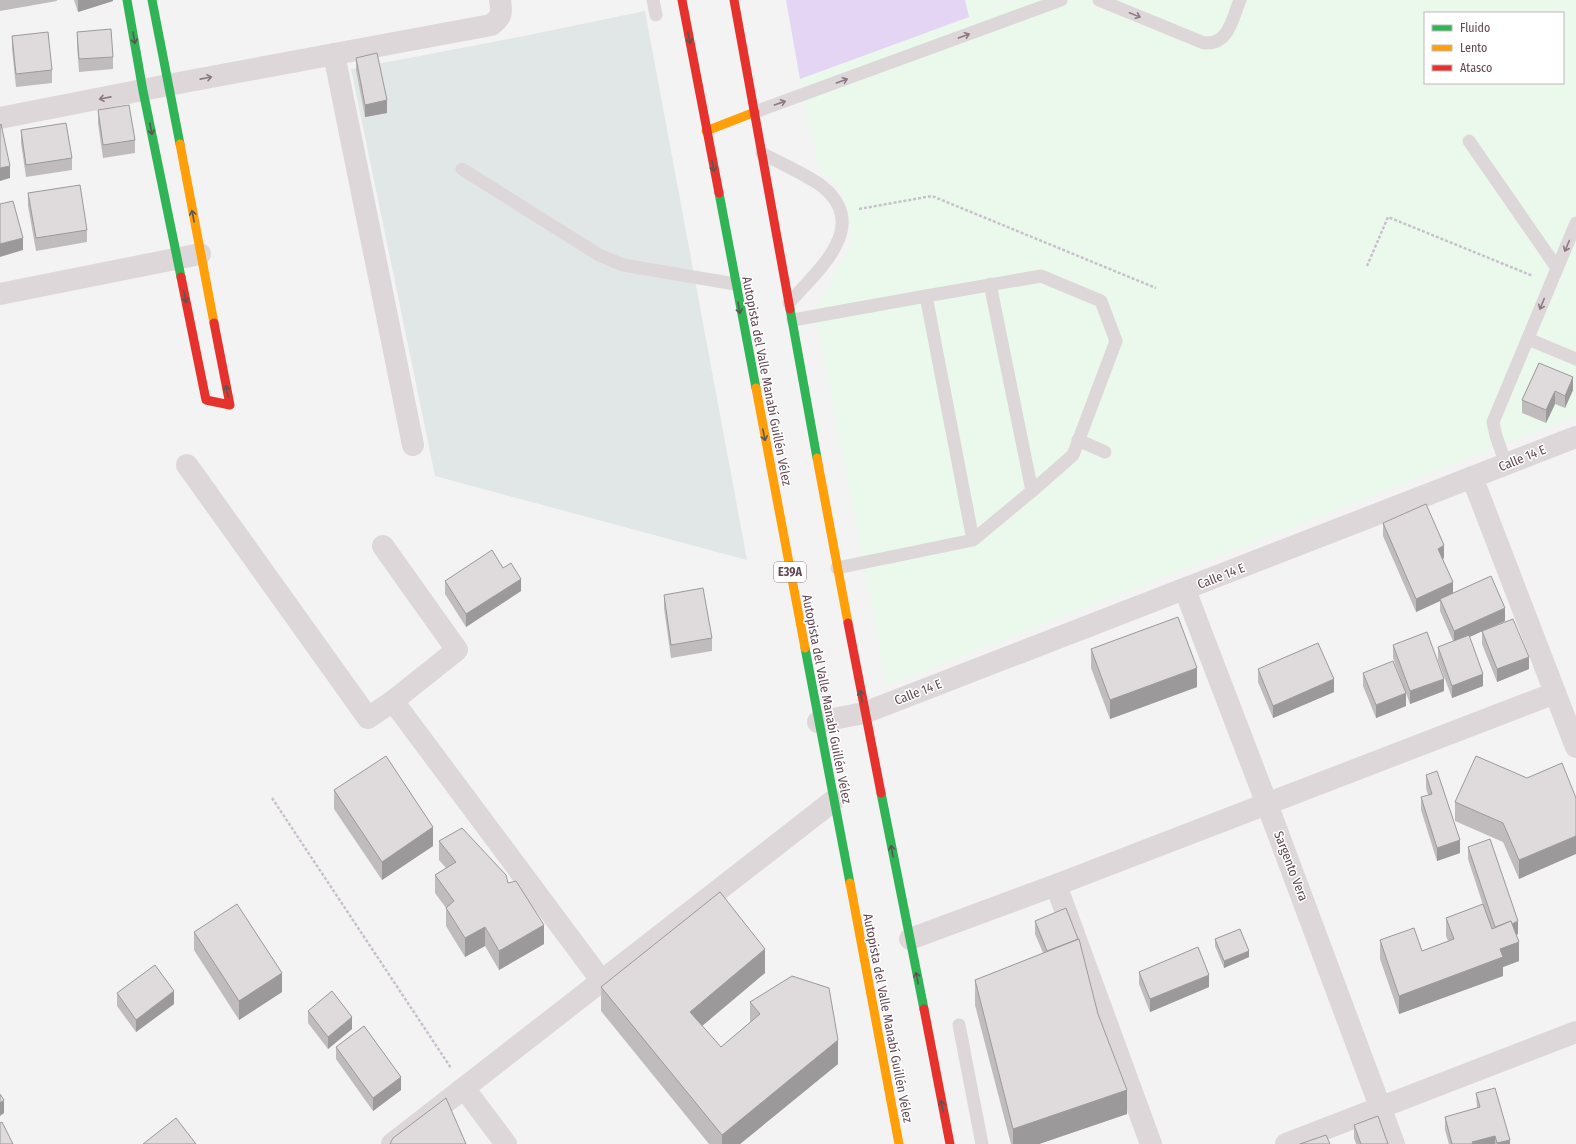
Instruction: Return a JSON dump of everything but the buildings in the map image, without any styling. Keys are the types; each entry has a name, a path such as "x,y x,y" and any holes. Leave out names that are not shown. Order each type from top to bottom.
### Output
{"main road":[{"path":"127,0 143,91 206,400 230,405 152,0"},
{"name":"Autopista del Valle Manabí Guillén Vélez","path":"682,0 899,1144"},
{"path":"734,0 864,713 950,1144"},
{"path":"706,131 754,112"}],"street":[{"path":"0,118 491,25 498,20 502,12 500,0"},
{"path":"334,54 413,445"},
{"path":"0,294 200,254"},
{"name":"Calle 14 E","path":"818,722 864,713 1185,590 1576,436"},
{"path":"187,465 368,718 393,701 457,650 383,546"},
{"path":"1472,478 1576,747"},
{"name":"Sargento Vera","path":"1185,590 1394,1144"},
{"path":"910,939 1056,885 1555,693"},
{"path":"393,701 601,980"},
{"path":"392,1144 833,801"},
{"path":"1056,885 1151,1144"},
{"path":"1286,1144 1576,1032"},
{"path":"464,1088 506,1144"}],"lane":[{"path":"656,0 656,15"},
{"path":"754,112 1061,0"},
{"path":"1099,0 1204,43 1212,44 1225,37 1240,0"},
{"path":"1470,140 1557,268"},
{"path":"762,153 822,186 833,197 841,213 843,227 838,243 830,256 789,303"},
{"path":"462,169 599,255 614,262 623,265 735,284"},
{"path":"1506,464 1496,436 1493,422 1576,223"},
{"path":"793,320 1041,276 1100,301 1116,341 1073,455 973,540 837,568"},
{"path":"990,284 1032,491"},
{"path":"926,296 973,540"},
{"path":"1528,339 1576,359"},
{"path":"1078,440 1105,452"},
{"path":"959,1024 982,1144"}],"path":[{"path":"841,213 932,196 1156,288"},
{"path":"1367,266 1388,217 1551,283"},
{"path":"272,798 464,1088"}],"shaded area":[{"path":"786,0 1012,0 887,47 1017,0 1576,0 1576,416 887,685 815,310 853,240 843,192 819,169 800,79"},
{"path":"786,0 965,0 969,17 800,79"},
{"path":"645,11 747,560 435,476 351,69"}],"traffic: fast":[{"path":"127,0 143,91 181,277"},
{"path":"152,0 180,144"},
{"path":"719,193 756,388"},
{"path":"790,309 817,458"},
{"path":"805,648 850,883"},
{"path":"881,793 924,1009"}],"traffic: slow":[{"path":"706,131 755,112"},
{"path":"180,144 214,323"},
{"path":"756,388 805,648"},
{"path":"817,458 848,623"},
{"path":"850,883 899,1144"}],"traffic: jam":[{"path":"682,0 719,193"},
{"path":"734,0 790,309"},
{"path":"181,277 206,400 230,405 214,323"},
{"path":"848,623 881,793"},
{"path":"924,1009 950,1144"}]}
